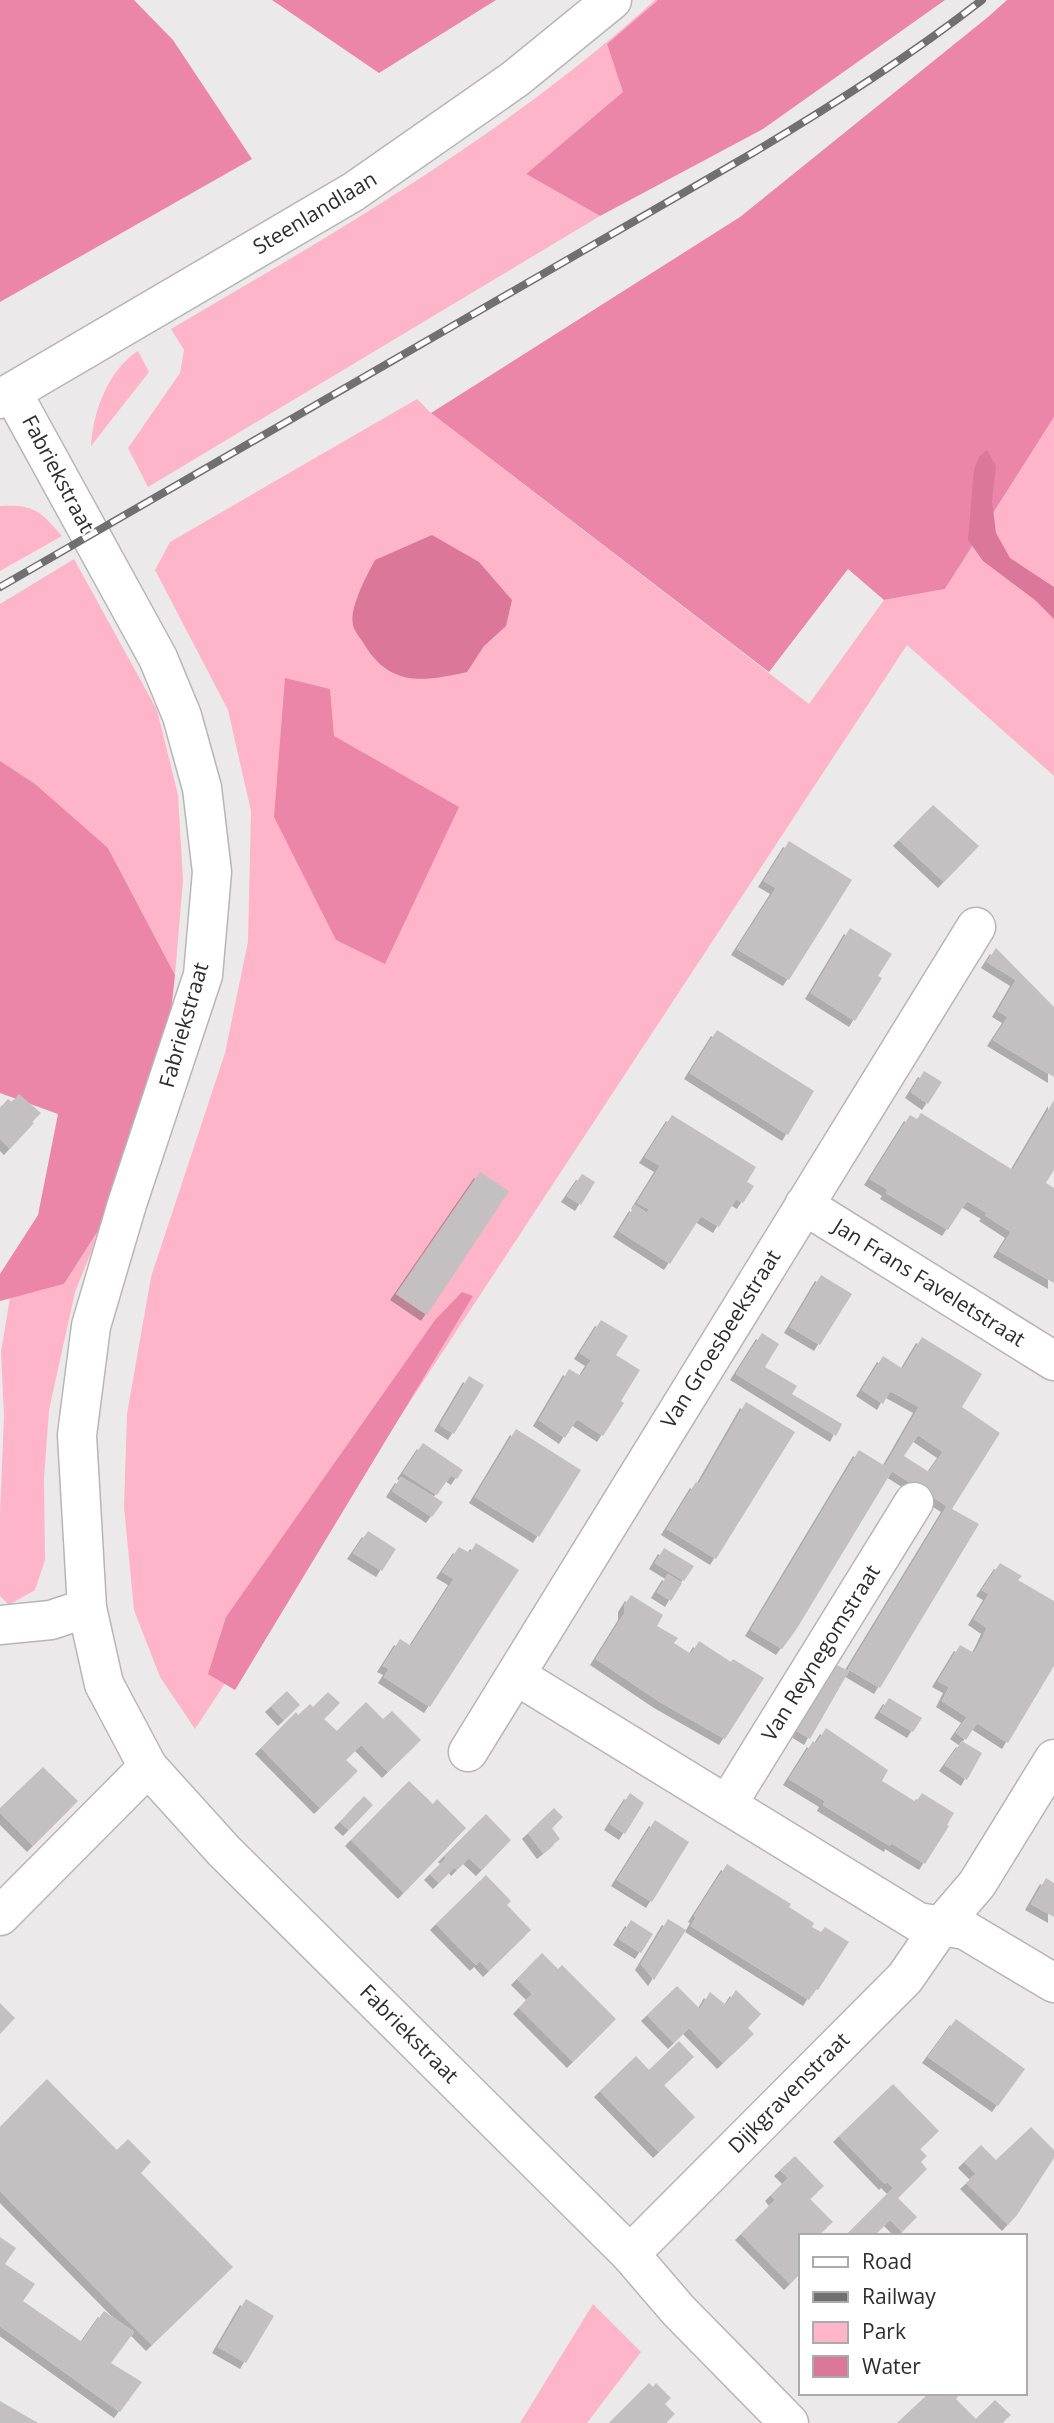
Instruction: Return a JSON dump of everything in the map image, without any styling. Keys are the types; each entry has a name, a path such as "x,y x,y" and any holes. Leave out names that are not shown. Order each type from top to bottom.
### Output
{"main road":[{"name":"Steenlandlaan","path":"6,396 353,192 515,79 612,0"},
{"name":"Fabriekstraat","path":"6,396 158,658 182,716 202,788 212,872 203,975 127,1204 91,1326 77,1435 87,1608 104,1684 148,1767 224,1851 630,2255 678,2310 789,2423"},
{"name":"Van Groesbeekstraat","path":"468,1752 976,927"},
{"name":"Jan Frans Faveletstraat","path":"804,1205 1054,1361"},
{"name":"Van Reynegomstraat","path":"727,1805 914,1502"},
{"path":"0,1625 51,1620 87,1608"},
{"path":"517,1676 918,1922 965,1930 1054,1983"},
{"name":"Dijkgravenstraat","path":"630,2255 905,1978 941,1926 976,1884 1054,1759"},
{"path":"0,1916 148,1767"}],"green space":[{"path":"658,0 607,44 624,92 526,174 600,216 148,487 128,448 180,373 184,350 171,329 360,216 483,136 600,48"},
{"path":"138,351 149,372 91,446 95,419 110,380 127,359"},
{"path":"417,399 431,413 809,704 884,600 945,589 1054,417 1054,776 907,645 195,1729 160,1677 134,1610 124,1507 127,1414 151,1277 225,1053 248,942 251,811 228,710 155,570 170,542"},
{"path":"0,506 21,506 36,511 62,536 0,571"},
{"path":"74,559 157,710 178,795 183,880 175,975 108,848 0,761 0,604"},
{"path":"103,1223 75,1292 49,1410 44,1478 45,1560 35,1590 9,1605 0,1596 0,1514 4,1416 1,1352 10,1298 64,1284"},
{"path":"593,2304 641,2352 587,2423 520,2423"}],"shaded area":[{"path":"0,0 134,0 173,40 252,159 0,302"},
{"path":"272,0 496,0 379,73"},
{"path":"658,0 945,0 763,129 600,216 526,174 623,92 607,44"},
{"path":"1007,0 1054,0 1054,417 945,589 884,600 848,569 769,672 431,413 740,217"},
{"path":"285,678 330,689 334,736 459,807 385,964 336,940 274,817"},
{"path":"0,761 35,784 108,848 175,975 171,1012 103,1223 64,1284 0,1301 0,1274 38,1215 58,1114 0,1093"},
{"path":"462,1292 473,1296 235,1690 208,1674 226,1617 435,1320"}],"water":[{"path":"987,450 996,466 992,501 996,533 1010,558 1054,587 1054,619 1035,600 983,561 968,540 974,469 979,457"},
{"path":"432,535 479,562 512,600 506,626 484,646 467,672 436,678 409,678 385,668 374,658 358,635 352,618 360,592 375,560"}],"building":[{"path":"933,805 979,846 944,882 899,840"},
{"path":"789,841 852,880 789,980 737,949 776,888 764,881"},
{"path":"850,928 892,954 878,976 882,978 855,1021 811,993"},
{"path":"996,948 1054,1007 1054,1077 993,1040 1008,1017 998,1011 1016,980 987,962"},
{"path":"717,1030 814,1091 788,1135 690,1073"},
{"path":"924,1071 942,1082 928,1104 911,1092"},
{"path":"19,1094 41,1113 10,1149 0,1139 0,1108 8,1099 12,1102"},
{"path":"1054,1100 1054,1170 1046,1183 1054,1188 1054,1283 999,1251 1011,1232 967,1201 948,1230 886,1193 888,1190 870,1179 910,1115 917,1119 921,1113 1013,1170"},
{"path":"672,1115 756,1167 747,1182 754,1186 743,1203 736,1199 719,1227 701,1216 670,1264 619,1231 635,1205 647,1213 649,1209 637,1203 660,1166 645,1157"},
{"path":"480,1172 509,1191 427,1315 396,1294"},
{"path":"582,1174 595,1182 581,1205 567,1196"},
{"path":"821,1275 852,1294 820,1345 790,1327"},
{"path":"601,1320 628,1336 616,1355 640,1370 621,1401 624,1403 603,1436 577,1419 565,1438 539,1420 569,1369 581,1376 591,1360 580,1353"},
{"path":"762,1333 779,1344 765,1367 797,1386 792,1394 842,1424 836,1436 736,1374"},
{"path":"922,1337 982,1374 962,1407 1000,1433 952,1509 979,1524 880,1688 848,1669 947,1506 892,1471 782,1649 751,1630 859,1450 885,1466 919,1407 890,1391 883,1404 862,1390 883,1356 903,1369","holes":["918,1435 943,1452 929,1472 904,1456"]},
{"path":"469,1376 484,1385 454,1434 440,1425"},
{"path":"746,1402 795,1432 716,1559 667,1529 696,1482 699,1484"},
{"path":"516,1429 581,1470 539,1537 475,1497"},
{"path":"423,1443 463,1470 457,1479 451,1475 437,1495 403,1473"},
{"path":"401,1477 443,1502 432,1517 392,1491"},
{"path":"368,1531 396,1549 382,1571 353,1553"},
{"path":"476,1543 519,1570 430,1707 384,1677 389,1669 383,1666 400,1639 411,1646 454,1579 442,1572 459,1547 470,1553"},
{"path":"664,1548 694,1566 684,1581 655,1563"},
{"path":"1000,1563 1022,1576 1018,1580 1054,1601 1054,1666 1008,1743 977,1723 966,1740 956,1733 967,1717 942,1701 949,1687 938,1681 960,1645 974,1653 981,1641 987,1628 974,1619 989,1594 982,1590"},
{"path":"668,1574 682,1583 671,1601 657,1592"},
{"path":"631,1595 663,1615 657,1626 678,1638 674,1643 691,1654 699,1641 731,1662 733,1659 764,1678 725,1739 660,1702 596,1659 624,1614 624,1606"},
{"path":"835,1664 849,1671 810,1739 794,1729"},
{"path":"287,1691 300,1705 284,1720 271,1706"},
{"path":"328,1692 340,1703 324,1719 337,1731 366,1702 383,1719 392,1711 421,1740 388,1772 361,1745 346,1760 358,1771 320,1808 261,1748 296,1712 298,1715 310,1704 313,1707"},
{"path":"889,1698 922,1718 913,1732 880,1712"},
{"path":"826,1728 888,1770 882,1781 916,1802 922,1793 954,1813 925,1864 823,1805 825,1801 789,1779 813,1741 816,1744"},
{"path":"962,1741 982,1753 967,1780 945,1765"},
{"path":"43,1767 78,1801 33,1846 0,1813 0,1808"},
{"path":"409,1781 433,1804 437,1799 466,1828 404,1893 351,1840"},
{"path":"630,1793 644,1803 625,1834 610,1824"},
{"path":"364,1796 373,1805 349,1830 340,1822"},
{"path":"554,1808 563,1817 552,1828 560,1839 543,1853 528,1833"},
{"path":"486,1814 511,1840 482,1870 469,1858 439,1883 430,1874"},
{"path":"655,1820 689,1842 652,1902 617,1880"},
{"path":"727,1864 791,1904 789,1907 814,1923 812,1927 821,1932 825,1927 849,1942 809,2000 691,1926 696,1917 694,1916"},
{"path":"486,1875 511,1901 507,1905 531,1930 489,1971 480,1961 476,1965 436,1924"},
{"path":"1046,1878 1054,1883 1054,1917 1031,1904"},
{"path":"668,1919 686,1930 654,1980 641,1964"},
{"path":"631,1920 653,1934 641,1953 619,1939"},
{"path":"542,1953 558,1969 562,1965 616,2019 573,2062 519,2008 532,1994 517,1979"},
{"path":"677,1986 700,2009 710,1992 726,2005 736,1990 761,2014 748,2028 754,2034 723,2063 689,2028 674,2043 647,2015"},
{"path":"0,2003 15,2018 0,2034"},
{"path":"956,2019 1025,2069 998,2106 928,2057"},
{"path":"679,2041 694,2057 664,2085 695,2117 659,2152 600,2091 636,2056 649,2070"},
{"path":"47,2079 117,2150 128,2139 151,2162 141,2173 233,2267 152,2345 0,2191 0,2127"},
{"path":"893,2084 939,2131 920,2149 927,2156 921,2162 927,2169 898,2198 917,2217 902,2232 890,2220 876,2234 847,2234 893,2188 887,2182 885,2184 839,2136"},
{"path":"1031,2127 1054,2150 1054,2158 1008,2225 966,2183 976,2174 964,2162 981,2145 996,2160"},
{"path":"795,2156 824,2186 810,2199 833,2222 819,2234 799,2234 799,2275 790,2284 741,2234 775,2200 771,2195 788,2178 780,2170"},
{"path":"0,2237 16,2248 5,2264 35,2284 23,2301 82,2342 104,2311 134,2332 111,2363 142,2382 120,2412 0,2326"},
{"path":"246,2299 274,2316 246,2363 218,2347"},
{"path":"649,2383 653,2387 656,2383 671,2398 665,2404 675,2414 666,2423 609,2423"},
{"path":"927,2395 959,2395 956,2399 976,2419 995,2400 1011,2415 1002,2423 897,2423"},
{"path":"0,2401 38,2423 0,2423"}],"railway":[{"path":"0,587 756,151 871,79 982,0"}]}
